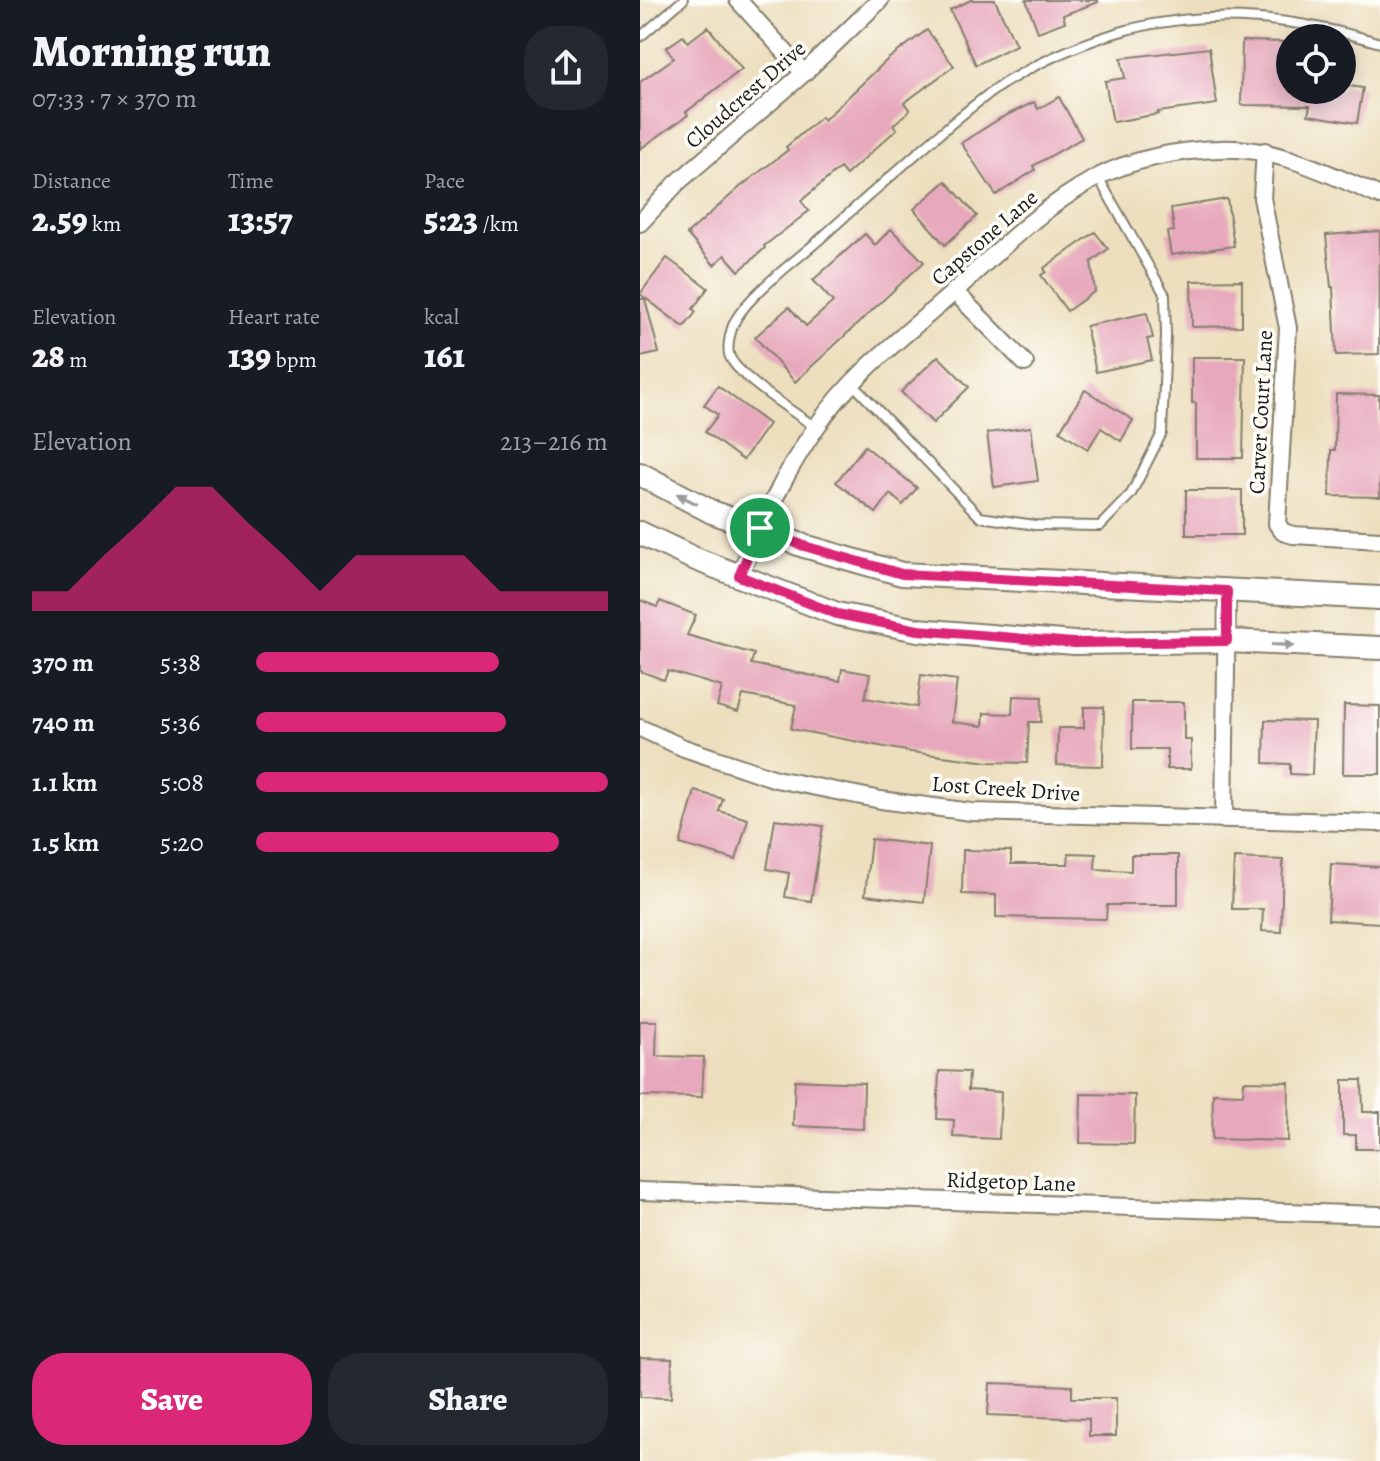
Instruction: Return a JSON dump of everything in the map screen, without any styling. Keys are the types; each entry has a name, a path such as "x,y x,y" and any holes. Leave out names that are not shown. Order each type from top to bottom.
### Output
{"main road":[{"path":"640,474 712,512 804,546 902,574 1380,598"},
{"path":"640,533 693,558 837,614 918,630 1074,643 1227,641 1380,648"}],"street":[{"path":"738,0 804,73"},
{"name":"Cloudcrest Drive","path":"640,223 677,183 804,73 880,0"},
{"name":"Capstone Lane","path":"739,576 760,528 815,427 851,382 1006,242 1059,201 1098,177 1133,163 1171,156 1219,149 1265,151 1324,171 1380,196"},
{"name":"Carver Court Lane","path":"1265,151 1262,198 1288,328 1277,524 1283,532 1293,535 1380,540"},
{"path":"954,291 1025,363"},
{"path":"1224,820 1227,591"},
{"name":"Lost Creek Drive","path":"640,728 684,748 776,779 881,800 971,812 1380,823"},
{"name":"Ridgetop Lane","path":"640,1191 1380,1215"}],"lane":[{"path":"640,37 683,0"},
{"path":"815,427 736,369 729,353 729,337 736,319 765,288 836,225 970,107 1001,85 1078,46 1130,29 1183,20 1244,16 1296,21 1380,43"},
{"path":"851,382 980,517 1035,525 1100,526 1131,494 1162,433 1166,336 1165,295 1098,177"}],"building":[{"path":"971,0 995,0 1016,45 976,65 950,10"},
{"path":"1026,0 1098,2 1063,15 1065,22 1038,32"},
{"path":"708,27 742,69 686,112 688,115 640,149 640,82 674,58 666,48 683,36 688,42"},
{"path":"927,30 954,66 904,103 910,110 893,125 897,129 846,175 840,168 801,201 809,211 764,246 739,271 725,255 714,265 687,234 788,150 786,147 821,117 824,120 888,59"},
{"path":"1242,41 1276,42 1276,104 1356,104 1356,87 1363,88 1357,123 1308,115 1310,106 1241,105"},
{"path":"1209,48 1217,104 1113,122 1105,81 1125,78 1121,58"},
{"path":"1059,97 1082,138 1033,166 1035,170 996,195 961,143 1034,102 1038,109"},
{"path":"946,181 977,216 945,245 914,209"},
{"path":"1227,199 1234,246 1171,255 1167,232 1174,231 1171,208"},
{"path":"891,229 924,262 795,382 755,337 789,307 806,326 833,302 813,280 865,234 875,245"},
{"path":"1380,231 1379,354 1336,355 1333,287 1326,235"},
{"path":"1095,232 1108,249 1091,262 1095,291 1067,311 1041,275 1046,272 1044,268"},
{"path":"667,258 708,288 684,327 640,294"},
{"path":"1242,280 1242,326 1192,327 1191,281"},
{"path":"640,299 645,299 659,353 640,357"},
{"path":"1147,313 1153,338 1147,339 1152,360 1096,372 1086,326"},
{"path":"938,356 969,387 933,423 901,392"},
{"path":"1192,357 1245,357 1243,458 1196,458"},
{"path":"718,386 769,424 743,460 705,432 718,415 704,405"},
{"path":"1085,390 1133,420 1121,441 1101,428 1088,449 1060,431"},
{"path":"1336,394 1379,395 1380,497 1330,496"},
{"path":"1031,427 1038,481 994,487 987,433"},
{"path":"865,446 917,488 903,505 890,494 876,513 836,482"},
{"path":"1186,490 1242,490 1242,535 1186,535"},
{"path":"640,600 657,607 660,601 696,615 687,635 754,654 751,664 840,681 842,669 870,674 865,698 917,707 921,675 957,680 952,722 983,726 984,713 1012,714 1013,696 1042,697 1041,722 1029,722 1027,763 989,762 911,752 791,729 796,705 743,695 738,712 717,706 722,687 668,671 664,680 640,671"},
{"path":"1132,702 1184,702 1184,740 1191,740 1191,769 1167,769 1167,749 1132,749"},
{"path":"1344,705 1380,706 1380,774 1343,774"},
{"path":"1084,707 1104,707 1103,766 1057,765 1058,728 1084,728"},
{"path":"1265,720 1314,721 1312,775 1290,774 1290,764 1264,763"},
{"path":"695,791 723,799 719,811 748,819 736,860 680,844"},
{"path":"775,819 823,826 811,901 785,897 789,873 767,869"},
{"path":"871,839 930,846 924,902 865,895"},
{"path":"963,850 1011,851 1011,864 1068,864 1069,853 1096,854 1095,869 1131,871 1131,855 1178,855 1178,905 1107,905 1106,919 996,917 996,895 962,894"},
{"path":"1234,858 1283,860 1281,932 1262,931 1263,909 1232,909"},
{"path":"1331,864 1380,867 1380,923 1328,920"},
{"path":"640,1021 657,1021 656,1056 704,1057 702,1097 640,1096"},
{"path":"939,1071 969,1072 968,1090 1001,1092 999,1139 953,1137 954,1120 937,1119"},
{"path":"795,1080 864,1083 863,1129 793,1126"},
{"path":"1343,1080 1362,1080 1363,1112 1380,1112 1380,1149 1356,1149 1356,1135 1343,1135"},
{"path":"1244,1081 1289,1082 1288,1141 1212,1139 1213,1093 1243,1094"},
{"path":"1081,1094 1135,1095 1134,1144 1080,1143"},
{"path":"640,1358 672,1359 671,1398 640,1397"},
{"path":"990,1383 1072,1386 1072,1398 1116,1398 1116,1436 1089,1436 1089,1419 988,1415"}],"route":[{"path":"760,528 804,546 902,574 1227,591 1227,641 1074,643 998,638 918,630 837,614 739,576 760,528"}]}
